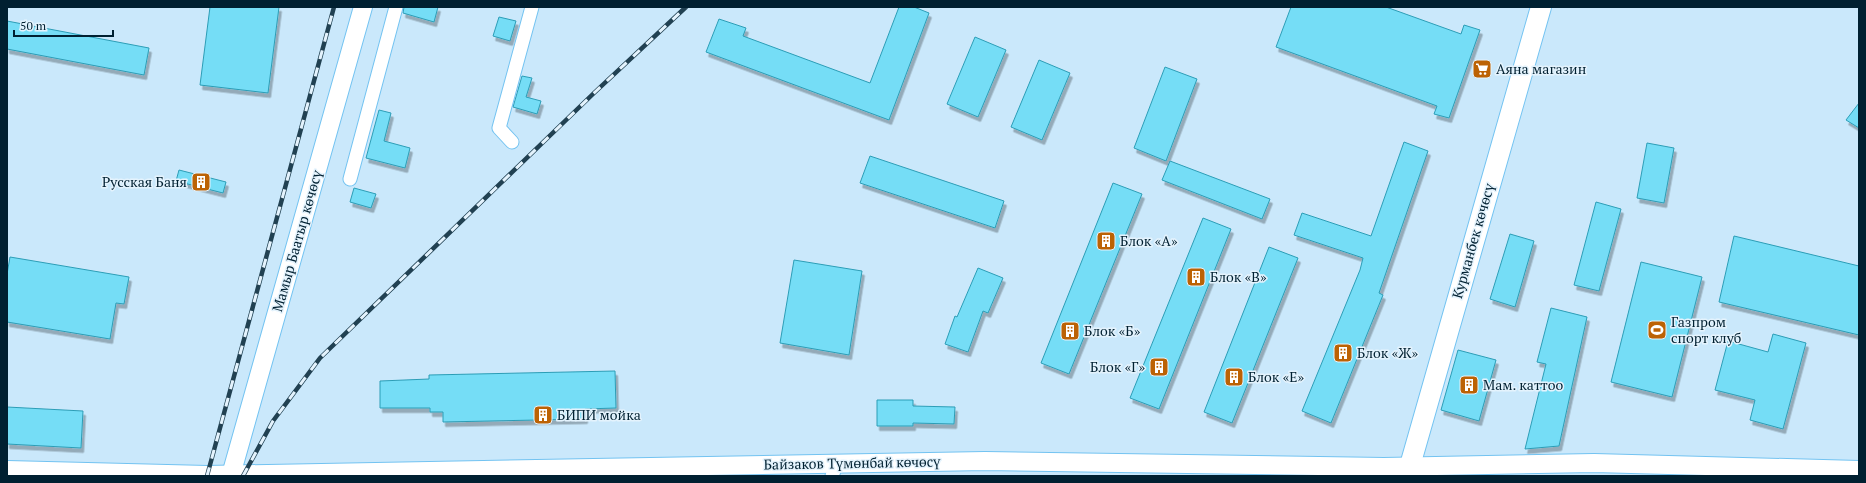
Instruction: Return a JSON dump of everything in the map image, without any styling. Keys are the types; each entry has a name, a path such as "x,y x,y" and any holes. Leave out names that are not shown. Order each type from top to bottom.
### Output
{"main road":[{"name":"Мамыр Баатыр көчөсү","path":"243,475 363,7"},
{"name":"Курманбек көчөсү","path":"1408,471 1541,7"},
{"name":"Байзаков Түмөнбай көчөсү","path":"7,470 243,475 835,469 992,461 1408,471 1594,463 1859,470"}],"street":[{"path":"350,179 396,7"},
{"path":"512,142 499,128 532,7"}],"building":[{"path":"210,7 279,7 268,93 200,85"},
{"path":"404,7 438,7 434,22 403,13"},
{"path":"899,7 914,7 929,13 889,120 706,52 719,19 746,28 743,36 870,83"},
{"path":"1291,7 1386,7 1461,34 1464,25 1480,30 1449,118 1434,114 1437,106 1276,47"},
{"path":"499,17 516,21 510,41 493,36"},
{"path":"7,21 149,48 144,75 7,49"},
{"path":"975,37 1006,50 978,117 947,104"},
{"path":"1039,60 1070,73 1042,140 1011,127"},
{"path":"1165,67 1197,79 1166,161 1134,148"},
{"path":"522,76 532,78 526,97 541,101 537,114 513,107"},
{"path":"1859,103 1859,128 1846,120"},
{"path":"379,110 391,113 384,141 410,148 405,168 366,158"},
{"path":"1404,142 1428,151 1379,293 1383,295 1331,423 1302,411 1360,270 1363,258 1294,235 1302,213 1371,236"},
{"path":"1647,143 1674,148 1664,203 1637,198"},
{"path":"870,156 1004,201 995,228 860,183"},
{"path":"1170,161 1270,199 1262,219 1162,180"},
{"name":"Русская Баня","path":"179,170 226,182 223,193 176,181"},
{"path":"1113,183 1142,194 1069,374 1041,363"},
{"path":"354,188 376,194 371,208 350,202"},
{"path":"1596,202 1621,209 1599,291 1574,285"},
{"path":"1203,218 1231,229 1159,409 1130,398"},
{"path":"1510,234 1534,241 1515,307 1490,299"},
{"path":"1734,236 1859,266 1859,335 1719,302"},
{"path":"1269,247 1298,258 1232,423 1204,412"},
{"path":"10,257 129,277 124,304 116,303 110,339 7,322 7,274"},
{"path":"794,260 862,271 849,355 780,343"},
{"name":"Газпром спорт клуб","path":"1641,262 1702,277 1672,397 1611,382"},
{"path":"978,268 1003,278 988,313 983,311 968,352 945,344 955,316 957,317"},
{"path":"1551,308 1587,317 1559,446 1525,449 1546,364 1537,362"},
{"path":"1773,334 1806,343 1783,429 1750,420 1755,400 1715,390 1728,341 1768,352"},
{"name":"Мам. каттоо","path":"1458,350 1496,360 1479,421 1441,410"},
{"path":"615,371 616,408 585,409 585,419 443,422 443,412 430,412 430,408 380,408 380,381 429,379 429,375"},
{"path":"877,400 913,400 913,406 955,407 954,424 913,423 913,426 877,426"},
{"path":"7,407 83,411 81,448 7,444"}],"railway":[{"path":"207,476 334,7"},
{"path":"243,476 273,421 320,358 594,93 686,7"}],"place":[{"name":"Аяна магазин","path":"1482,69"},
{"name":"Русская Баня","path":"201,182"},
{"name":"Блок «А»","path":"1106,241"},
{"name":"Блок «В»","path":"1196,277"},
{"name":"Газпром спорт клуб","path":"1657,330"},
{"name":"Блок «Б»","path":"1070,331"},
{"name":"Блок «Ж»","path":"1343,353"},
{"name":"Блок «Г»","path":"1159,367"},
{"name":"Блок «Е»","path":"1234,377"},
{"name":"Мам. каттоо","path":"1469,385"},
{"name":"БИПИ мойка","path":"543,415"}]}
